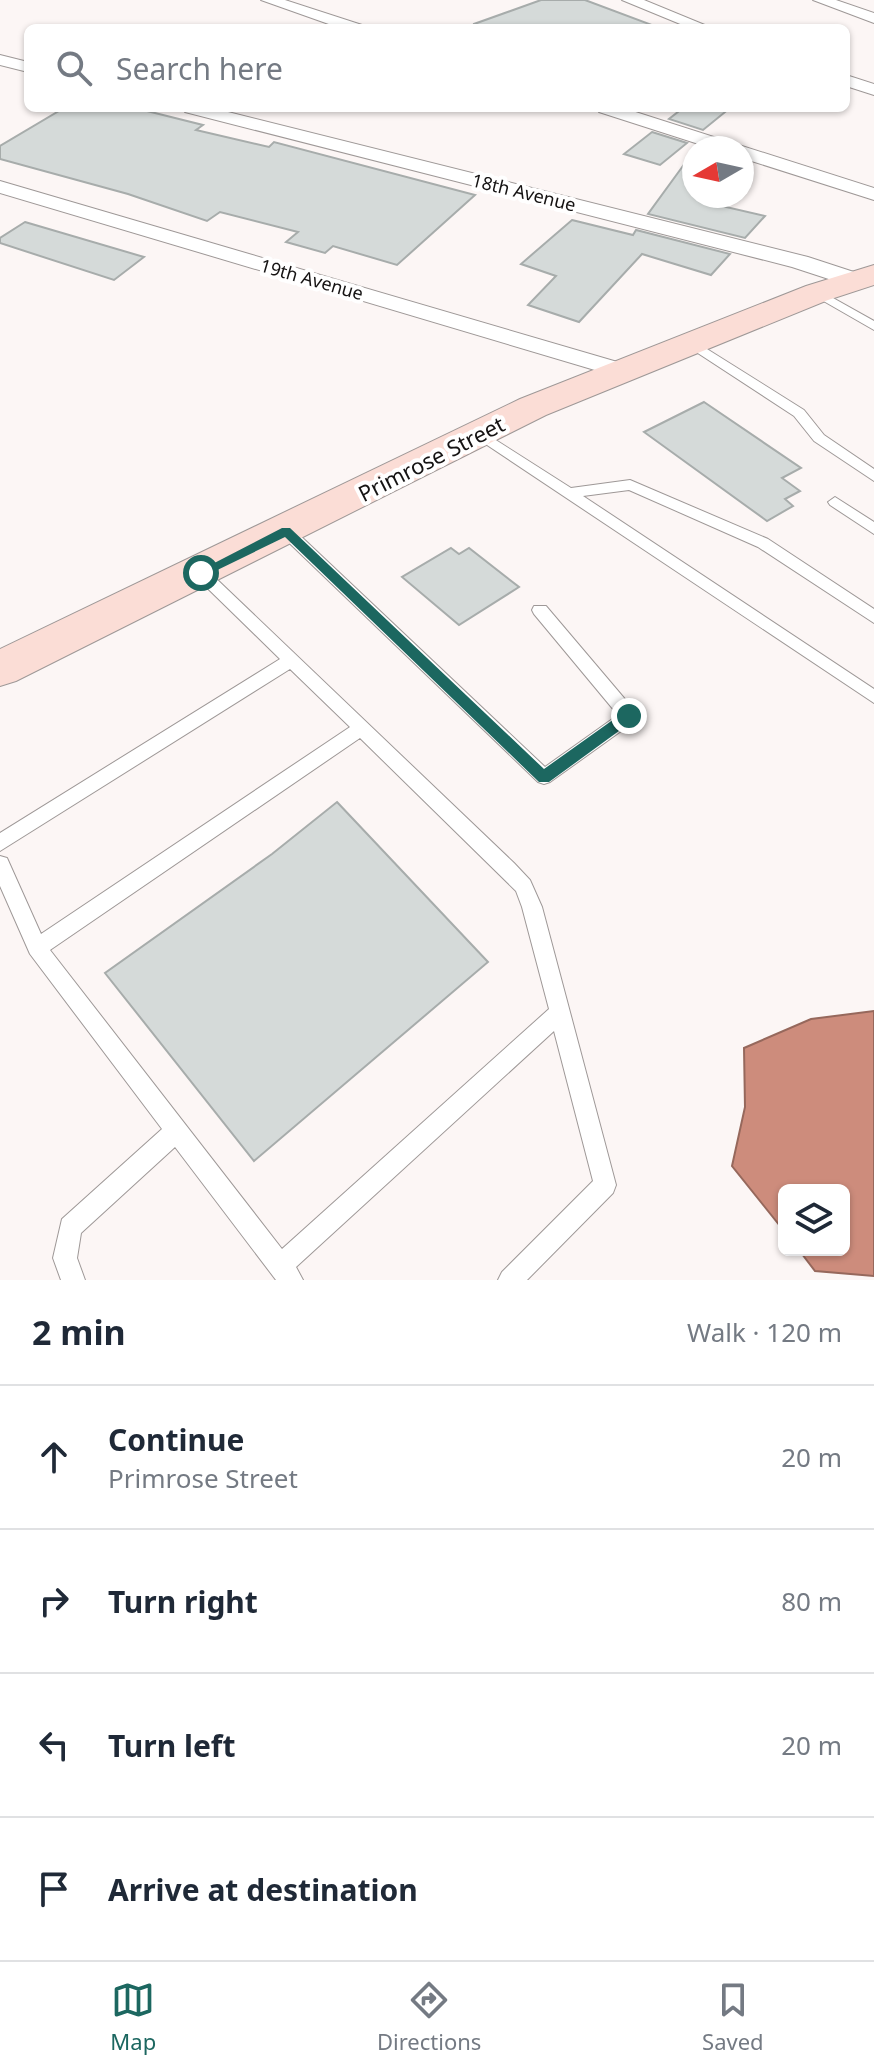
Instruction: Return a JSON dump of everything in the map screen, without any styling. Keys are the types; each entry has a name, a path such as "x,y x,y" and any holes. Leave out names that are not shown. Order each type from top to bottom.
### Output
{"main road":[{"name":"Primrose Street","path":"0,669 201,573 533,407 817,293 864,278"}],"street":[{"path":"269,0 344,24"},
{"path":"630,0 693,24"},
{"path":"821,0 874,18"},
{"path":"0,60 24,66"},
{"path":"850,81 874,90"},
{"name":"18th Avenue","path":"207,112 864,278"},
{"path":"618,112 692,136"},
{"path":"754,156 874,194"},
{"name":"19th Avenue","path":"0,187 623,371"}],"lane":[{"path":"817,293 874,326"},
{"path":"691,343 799,413 819,438 874,476"},
{"path":"480,434 874,697"},
{"path":"568,493 630,485 763,543 874,617"},
{"path":"835,502 874,529"},
{"path":"286,531 544,777 629,716 540,610"},
{"path":"201,573 523,886 532,907 605,1185 510,1280"},
{"path":"0,843 292,660"},
{"path":"37,948 362,728"},
{"path":"0,864 37,948 286,1273 559,1013"},
{"path":"73,1280 65,1258 70,1227 176,1131"}],"shaded area":[{"path":"874,1011 874,1276 815,1271 804,1256 850,1256 850,1184 778,1184 778,1224 732,1166 745,1107 744,1048 811,1019"}],"building":[{"path":"541,0 585,0 649,24 474,24"},
{"path":"57,112 151,112 203,125 196,130 269,147 274,142 475,195 397,265 333,246 325,253 286,242 298,232 220,212 207,221 128,194 0,159 0,146"},
{"path":"678,112 725,112 703,130 669,119"},
{"path":"652,132 682,141 682,147 660,165 624,154"},
{"path":"682,167 682,208 730,208 765,216 745,238 648,214"},
{"path":"572,220 633,235 636,230 730,254 711,275 642,254 579,322 528,305 556,276 521,264"},
{"path":"25,222 144,257 114,280 0,243 0,238"},
{"path":"704,402 801,468 782,478 800,491 785,499 793,506 767,521 644,432"},
{"path":"451,548 459,554 469,548 519,587 459,625 402,577"},
{"path":"337,802 488,962 254,1161 105,973 272,854"}],"route":[{"path":"201,573 286,531 544,777 629,716"}]}
